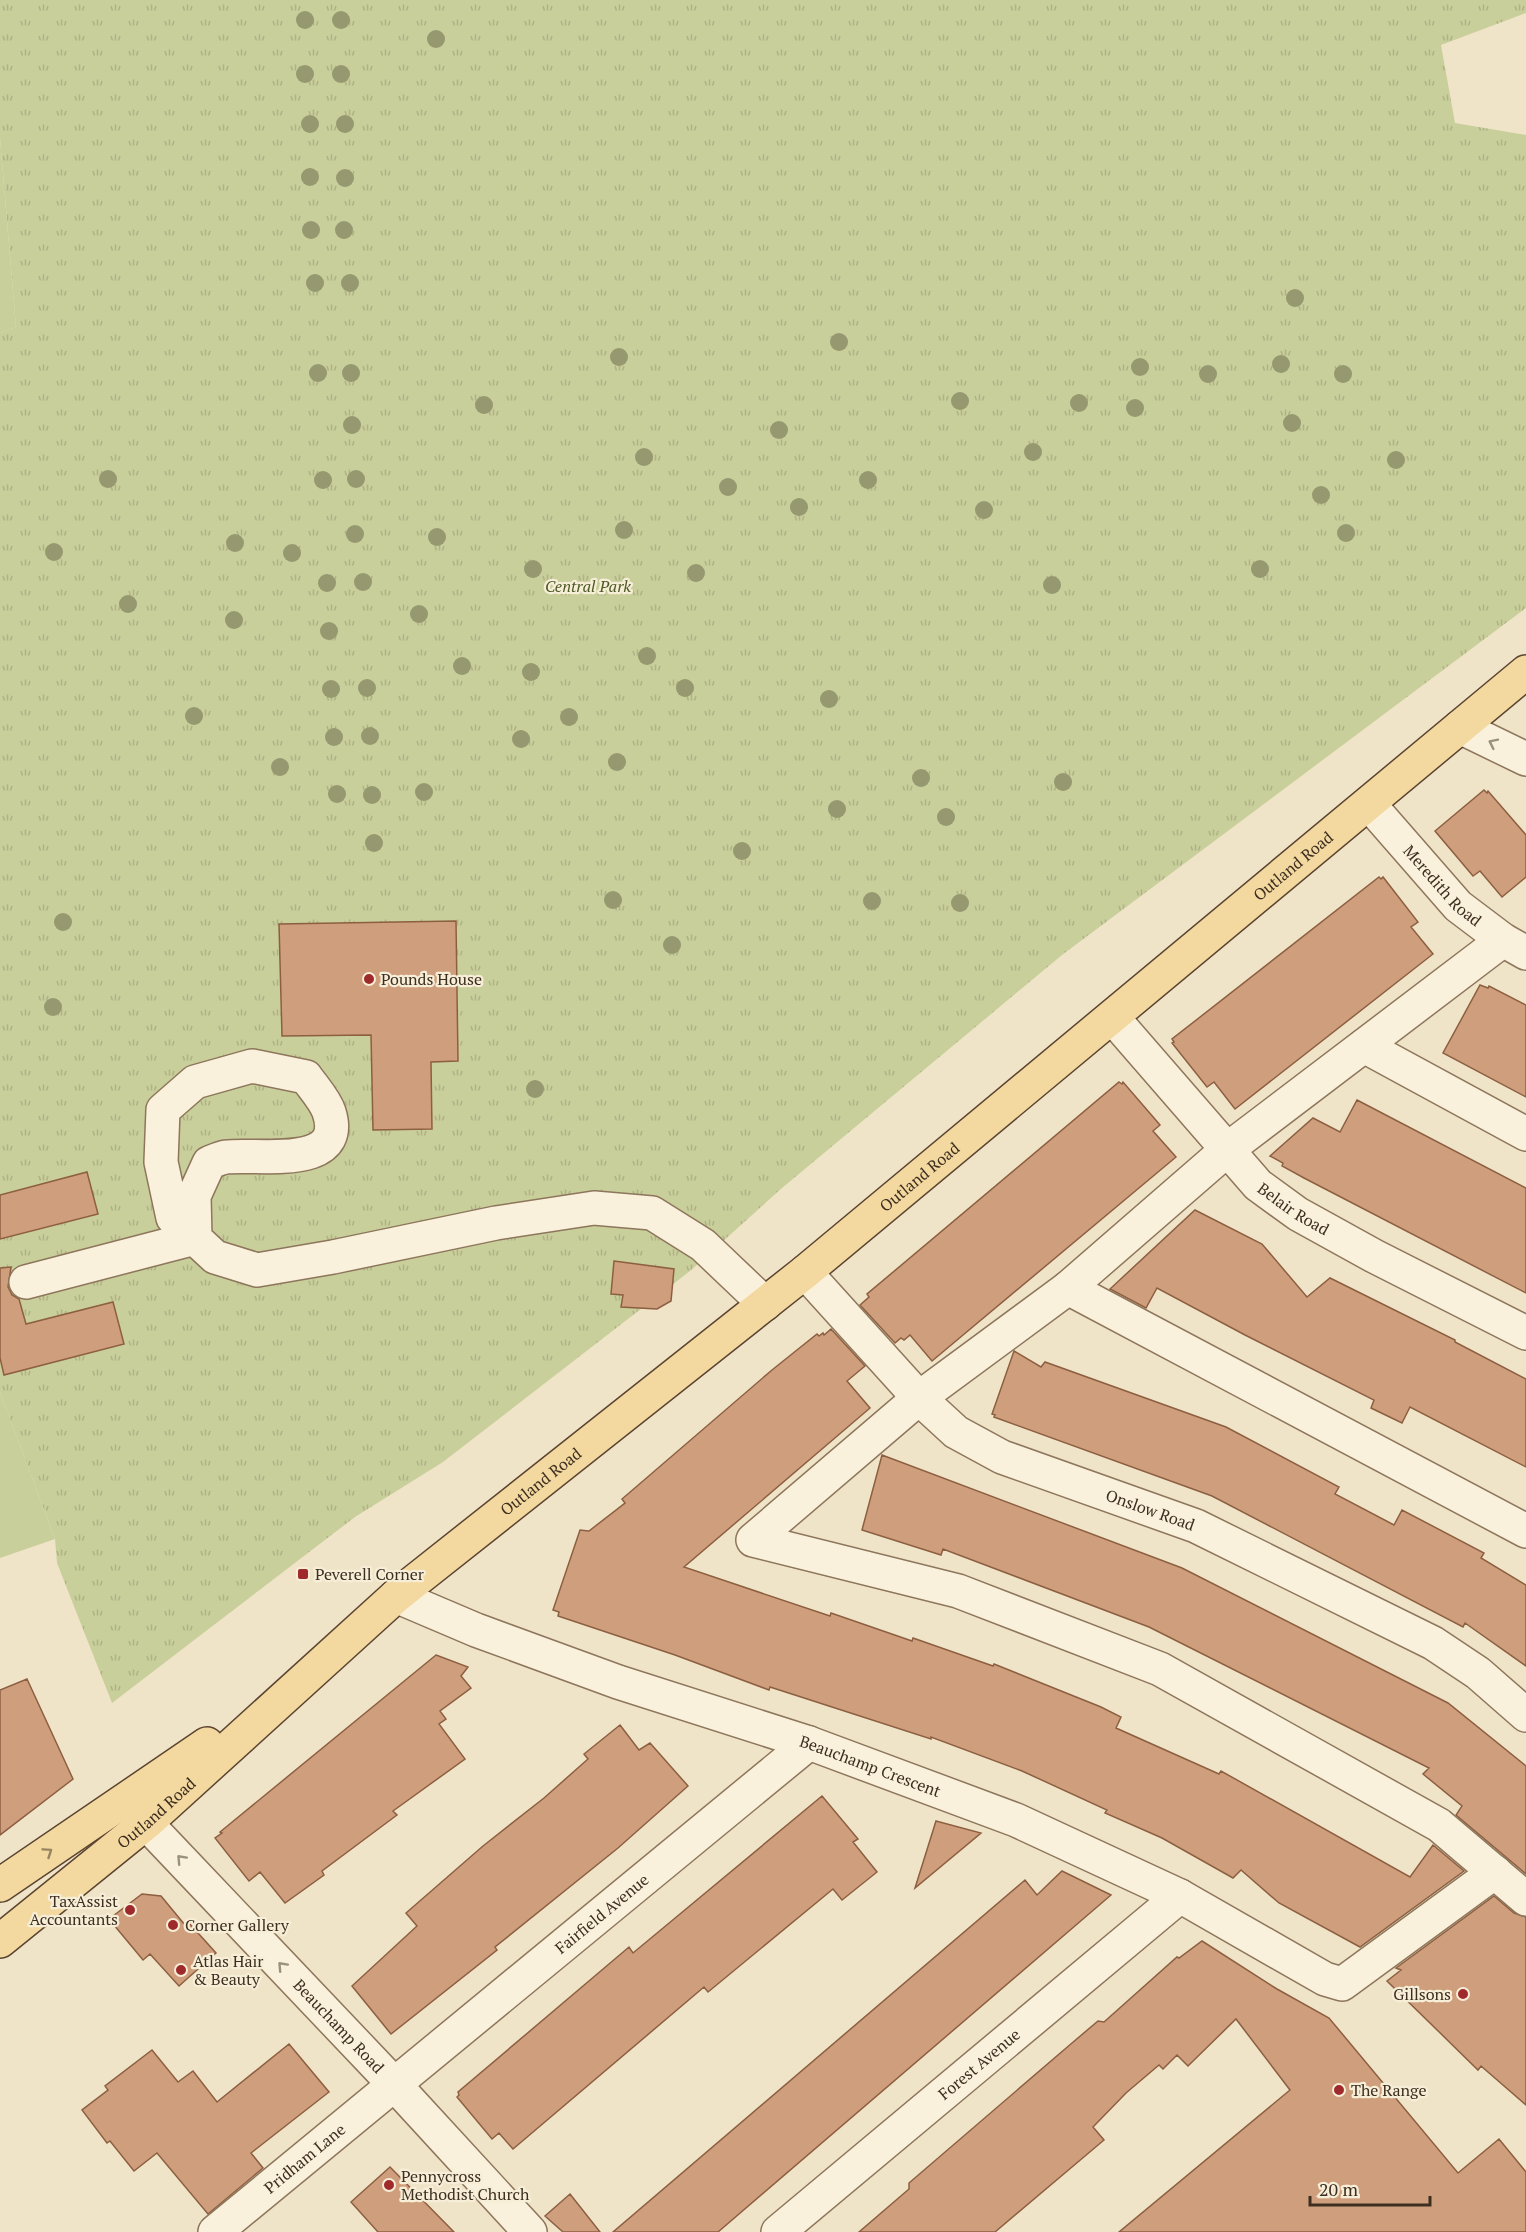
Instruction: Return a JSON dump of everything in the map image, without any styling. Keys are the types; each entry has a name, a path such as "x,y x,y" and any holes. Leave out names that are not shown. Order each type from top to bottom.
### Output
{"main road":[{"name":"Outland Road","path":"0,1941 146,1822 396,1596 806,1272 1526,672"},
{"name":"Outland Road","path":"0,1885 307,1676"}],"street":[{"path":"1460,727 1526,759"},
{"name":"Meredith Road","path":"1369,804 1458,906 1514,946"},
{"path":"1514,946 1364,1046 1228,1149 1068,1288 919,1398 753,1540 958,1591 1160,1669 1439,1825 1526,1899"},
{"name":"Belair Road","path":"1113,1018 1258,1185 1298,1214 1374,1256 1526,1333"},
{"path":"1364,1046 1526,1134"},
{"path":"195,1238 194,1196 208,1162 225,1157 308,1154 324,1145 332,1133 329,1111 306,1077 252,1066 195,1082 163,1110 161,1162 173,1218 215,1257 257,1270 333,1257 496,1223 594,1208 652,1213 703,1245 765,1304"},
{"path":"26,1282 195,1238"},
{"name":"Onslow Road","path":"806,1272 919,1398 956,1432 1002,1457 1196,1526 1432,1643 1479,1673 1526,1715"},
{"path":"1068,1288 1526,1531"},
{"name":"Beauchamp Crescent","path":"396,1596 476,1630 618,1682 809,1743 1016,1820 1180,1896 1325,1979 1342,1984 1495,1872"},
{"name":"Fairfield Avenue","path":"394,2084 809,1743"},
{"name":"Beauchamp Road","path":"146,1822 394,2084 530,2232"},
{"name":"Forest Avenue","path":"778,2232 1180,1896"},
{"name":"Pridham Lane","path":"215,2232 394,2084"}],"green space":[{"name":"Central Park","path":"0,0 1526,0 1526,13 1441,45 1455,123 1526,135 1526,608 1062,955 782,1188 690,1271 443,1462 355,1517 112,1703 57,1563 55,1539 0,1392 0,333 16,327 0,138"},
{"path":"0,138 16,327 0,333"},
{"path":"0,1392 55,1539 0,1558"}],"building":[{"path":"1484,790 1487,793 1488,791 1526,835 1526,877 1502,897 1480,871 1473,876 1435,831"},
{"path":"1379,877 1381,879 1383,877 1418,922 1411,927 1433,954 1235,1109 1214,1082 1207,1087 1172,1043 1174,1042 1172,1039"},
{"name":"Pounds House","path":"456,921 458,1061 431,1062 432,1129 373,1130 371,1035 282,1036 279,924"},
{"path":"1480,985 1488,988 1489,986 1526,1005 1526,1097 1443,1053"},
{"path":"1119,1082 1122,1084 1123,1082 1160,1125 1153,1131 1176,1157 932,1361 910,1335 895,1343 860,1305 869,1297 867,1294"},
{"path":"1357,1100 1526,1188 1526,1293 1304,1178 1282,1166 1283,1163 1270,1156 1313,1118 1340,1132"},
{"path":"87,1172 98,1214 0,1239 0,1195"},
{"path":"1195,1210 1262,1244 1307,1297 1330,1278 1455,1340 1526,1379 1526,1467 1410,1407 1402,1423 1371,1408 1374,1400 1157,1288 1146,1308 1110,1289"},
{"path":"614,1261 674,1269 671,1301 657,1309 621,1307 623,1295 611,1294"},
{"path":"11,1267 8,1287 12,1295 19,1299 26,1324 113,1302 124,1344 4,1375 0,1358 0,1268"},
{"path":"831,1329 865,1366 847,1381 870,1408 684,1567 830,1616 831,1613 912,1641 913,1638 993,1666 994,1664 1101,1707 1121,1717 1116,1728 1219,1774 1221,1771 1410,1877 1433,1845 1464,1871 1360,1947 1279,1903 1241,1870 1233,1878 1162,1838 1105,1813 1107,1810 1022,1771 931,1737 931,1739 770,1687 769,1690 675,1655 558,1616 559,1612 553,1610 580,1530 589,1531 625,1503 622,1499 772,1370 817,1334 819,1336 823,1333 824,1335"},
{"path":"1014,1351 1041,1367 1045,1362 1226,1427 1339,1487 1335,1494 1394,1525 1402,1510 1484,1553 1481,1558 1526,1585 1526,1666 1465,1623 1463,1627 1212,1496 994,1417 995,1415 992,1414"},
{"path":"882,1455 1182,1568 1448,1703 1526,1766 1526,1874 1456,1815 1462,1806 1423,1774 1429,1768 1149,1627 943,1549 941,1555 862,1530"},
{"path":"436,1655 468,1667 461,1676 471,1688 440,1711 446,1719 439,1724 465,1759 393,1811 397,1815 322,1871 324,1875 285,1903 260,1872 249,1881 215,1838"},
{"path":"27,1679 73,1779 0,1835 0,1690"},
{"path":"620,1725 639,1750 650,1743 688,1786 618,1848 495,1947 497,1950 391,2034 352,1986 417,1926 406,1913 483,1846 544,1798 588,1759 584,1754"},
{"path":"822,1796 858,1839 853,1842 877,1872 842,1900 833,1889 708,1992 704,1987 513,2149 499,2133 492,2139 457,2097 458,2092 629,1947 633,1953"},
{"path":"936,1821 981,1833 915,1888"},
{"path":"1062,1871 1111,1895 718,2232 613,2232 1025,1880 1037,1895"},
{"path":"142,1894 161,1896 185,1925 189,1923 216,1953 179,1986 150,1954 143,1960 109,1919"},
{"name":"Gillsons","path":"1494,1896 1514,1913 1526,1917 1526,2105 1481,2066 1478,2070 1387,1981 1401,1970 1396,1968"},
{"path":"1202,1941 1277,1989 1329,2018 1458,2173 1499,2139 1526,2172 1526,2232 1119,2232 1290,2090 1236,2019 1188,2066 1177,2055 1163,2069 1159,2065 1126,2093 1093,2127 1104,2140 995,2232 859,2232 909,2189 909,2183 1072,2043 1098,2021 1104,2022 1177,1957 1179,1958"},
{"path":"289,2044 329,2092 251,2153 263,2168 208,2214 157,2153 134,2171 110,2141 107,2143 82,2110 108,2090 105,2086 152,2050 178,2082 193,2071 217,2102"},
{"name":"Pennycross Methodist Church","path":"390,2167 454,2232 378,2232 351,2202"},
{"path":"570,2194 600,2232 563,2232 545,2216"}],"place":[{"name":"Pounds House","path":"369,979"},
{"name":"Peverell Corner","path":"303,1574"},
{"name":"TaxAssist Accountants","path":"130,1910"},
{"name":"Corner Gallery","path":"173,1925"},
{"name":"Atlas Hair & Beauty","path":"181,1970"},
{"name":"Gillsons","path":"1463,1994"},
{"name":"The Range","path":"1339,2090"},
{"name":"Pennycross Methodist Church","path":"389,2185"}]}
